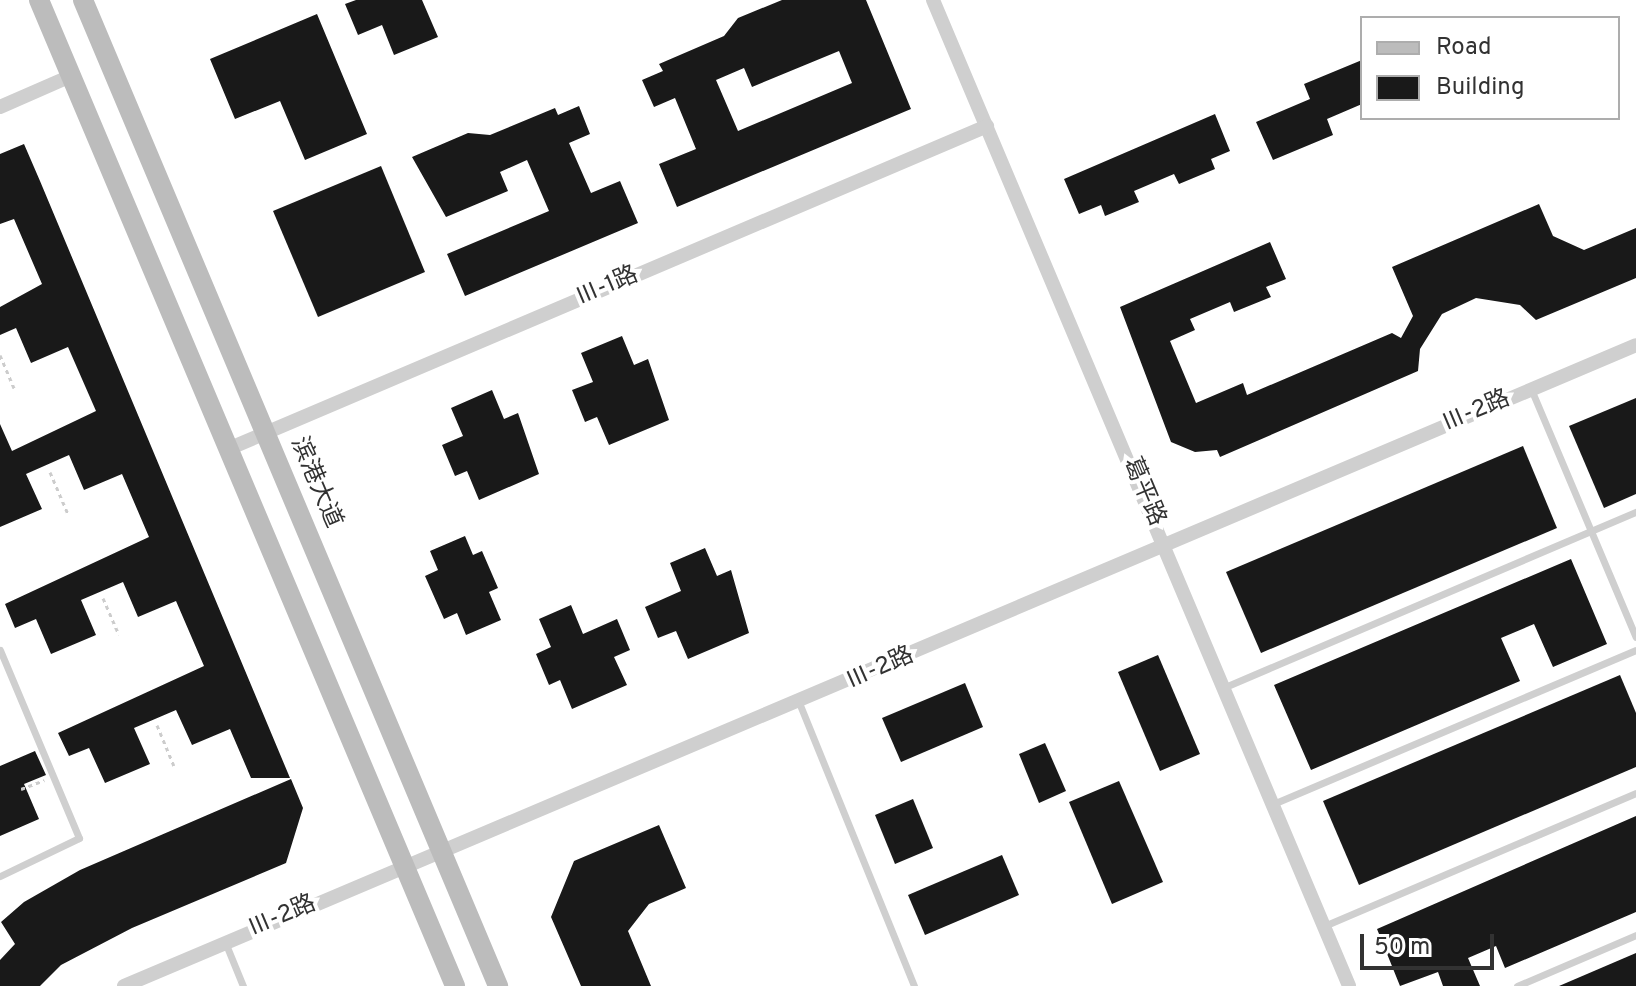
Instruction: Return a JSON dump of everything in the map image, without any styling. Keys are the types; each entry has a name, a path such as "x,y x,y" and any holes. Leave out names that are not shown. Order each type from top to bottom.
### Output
{"main road":[{"path":"39,0 455,986"},
{"name":"滨港大道","path":"83,0 498,986"}],"street":[{"name":"葛平路","path":"933,0 1349,986"},
{"path":"0,107 71,76"},
{"name":"III-1路","path":"228,449 987,126"},
{"name":"III-2路","path":"124,986 404,866 800,705 1165,544 1636,345"}],"lane":[{"path":"1531,389 1636,637"},
{"path":"1225,687 1636,512"},
{"path":"0,650 79,838 0,876"},
{"path":"1273,804 1636,650"},
{"path":"800,705 914,986"},
{"path":"1324,926 1636,793"},
{"path":"1517,986 1636,935"},
{"path":"225,942 243,986"}],"path":[{"path":"0,355 14,388"},
{"path":"50,472 68,514"},
{"path":"103,598 119,635"},
{"path":"157,725 174,766"},
{"path":"21,789 53,776"}],"building":[{"path":"356,0 422,0 438,37 394,55 382,25 358,35 345,4"},
{"path":"782,0 866,0 911,109 677,207 659,164 696,149 675,98 654,107 642,80 663,71 659,64 724,36 738,18","holes":["839,51 852,83 738,131 716,80 744,68 752,87"]},
{"path":"317,14 367,134 305,160 280,101 235,119 210,59"},
{"path":"1360,61 1360,105 1327,119 1333,135 1273,160 1256,122 1310,99 1304,84"},
{"path":"579,106 590,134 569,143 591,193 620,181 638,223 465,296 447,254 549,211 527,160 500,172 508,191 446,217 412,157 468,133 490,135 555,108 558,115"},
{"path":"1215,114 1230,151 1211,159 1215,169 1179,184 1174,174 1134,191 1139,202 1105,216 1101,205 1079,214 1064,179"},
{"path":"24,144 290,778 251,778 230,729 192,745 176,710 134,728 150,764 105,783 89,748 69,756 58,733 204,666 176,601 138,617 123,582 81,600 96,635 51,654 36,619 15,628 5,604 149,537 122,474 84,490 69,455 26,474 42,509 0,527 0,424 12,451 96,411 68,347 31,363 16,328 0,335 0,307 42,284 14,219 0,224 0,154"},
{"path":"381,166 425,272 318,317 273,211"},
{"path":"1539,204 1553,236 1584,250 1636,228 1636,278 1536,320 1520,305 1476,298 1442,314 1420,349 1418,371 1220,457 1217,450 1195,452 1171,442 1120,307 1270,242 1286,279 1266,287 1271,297 1234,312 1230,302 1190,319 1195,330 1170,341 1196,403 1243,383 1247,395 1392,333 1401,338 1413,316 1392,267"},
{"path":"622,336 634,365 648,359 669,420 609,445 597,417 585,422 572,390 593,382 581,353"},
{"path":"492,390 504,419 518,413 539,474 479,500 467,471 455,476 442,445 463,436 451,408"},
{"path":"1636,398 1636,494 1604,508 1569,426"},
{"path":"1523,446 1557,528 1261,653 1226,572"},
{"path":"465,536 473,555 482,551 498,588 489,592 501,620 466,635 457,613 444,619 425,576 438,570 430,551"},
{"path":"705,548 717,576 731,570 749,633 688,659 676,631 658,638 645,607 681,591 670,563"},
{"path":"1571,559 1607,644 1553,667 1534,624 1501,638 1520,681 1311,770 1274,685"},
{"path":"571,605 583,634 617,619 630,650 614,657 627,685 572,709 560,680 549,685 536,654 551,647 539,619"},
{"path":"1158,655 1200,754 1160,771 1118,672"},
{"path":"1620,675 1636,713 1636,767 1359,885 1323,801"},
{"path":"965,683 983,727 901,762 882,718"},
{"path":"1045,743 1066,791 1039,803 1019,754"},
{"path":"35,751 46,775 24,784 39,819 0,836 0,766"},
{"path":"291,779 303,808 286,863 132,928 61,965 40,986 0,986 0,960 15,944 1,922 24,902 80,870"},
{"path":"1119,781 1163,882 1112,904 1069,802"},
{"path":"913,799 933,848 895,864 875,815"},
{"path":"1636,816 1636,912 1505,968 1496,946 1468,958 1480,986 1443,986 1438,972 1400,986 1377,929"},
{"path":"659,825 686,888 649,904 628,931 651,986 581,986 551,917 574,861"},
{"path":"1002,855 1019,895 925,935 908,895"},
{"path":"1636,953 1636,986 1559,986"}]}
